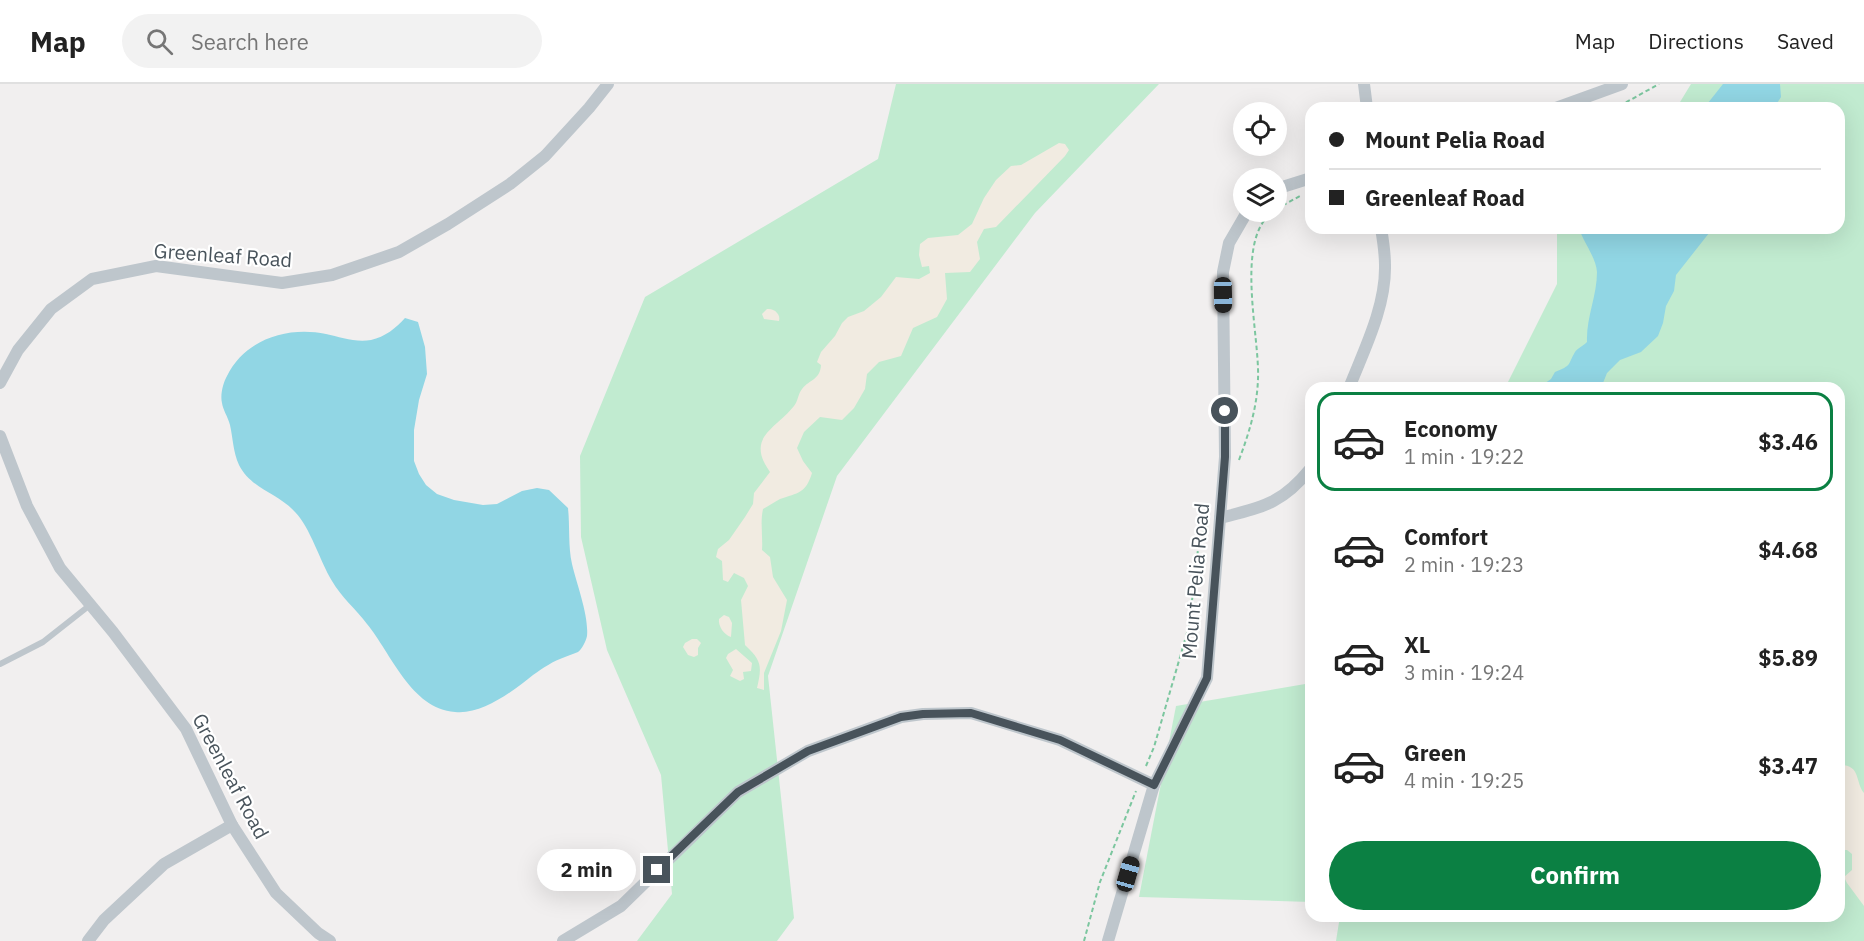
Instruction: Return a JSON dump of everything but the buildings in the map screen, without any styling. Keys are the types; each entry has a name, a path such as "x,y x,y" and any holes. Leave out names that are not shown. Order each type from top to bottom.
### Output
{"street":[{"name":"Greenleaf Road","path":"0,383 18,350 51,309 92,279 156,266 282,283 332,275 399,252 510,184 545,156 608,84"},
{"path":"1364,84 1366,102"},
{"path":"1572,102 1622,84"},
{"path":"1287,185 1305,179"},
{"name":"Mount Pelia Road","path":"1108,941 1154,785 1207,678 1225,457 1223,272 1229,243 1241,222"},
{"path":"1351,382 1382,294 1385,266 1382,234"},
{"name":"Greenleaf Road","path":"0,436 27,506 60,568 186,729 232,825 276,892 318,933 330,941"},
{"path":"1220,518 1253,510 1279,499 1305,476"},
{"path":"563,941 621,906 738,792 808,751 901,717 971,713 1060,740 1154,785"},
{"path":"88,941 104,920 164,864 232,825"}],"lane":[{"path":"0,664 43,642 90,605"}],"path":[{"path":"1627,102 1659,84"},
{"path":"1287,203 1302,195"},
{"path":"1238,463 1253,423 1258,379 1251,268 1254,238 1264,222"},
{"path":"1084,941 1100,882 1154,747 1189,626 1199,541 1204,528 1220,518"}],"green space":[{"path":"896,84 1159,84 1035,213 837,476 768,676 794,918 777,941 637,941 672,894 661,775 607,650 581,537 580,456 645,297 878,159"},
{"path":"1691,84 1864,84 1864,941 1336,941 1339,922 1845,922 1845,382 1508,382 1557,284 1557,234 1845,234 1845,102 1680,102"},
{"path":"1305,684 1305,902 1139,897 1176,706"}],"sand":[{"path":"1059,143 1065,144 1069,150 1065,156 996,227 984,229 977,242 980,259 970,272 945,273 947,299 937,317 913,328 901,356 879,362 867,374 865,389 854,408 842,420 820,417 804,432 797,448 812,473 807,485 801,491 763,509 762,550 770,557 773,577 787,600 781,631 764,673 764,690 757,688 760,669 755,655 745,645 741,600 748,586 744,578 734,573 728,582 723,580 722,561 716,557 718,549 729,540 745,517 753,504 754,493 770,472 763,460 761,450 766,434 794,406 802,389 819,374 821,365 817,362 821,352 848,317 864,311 881,297 896,277 919,279 930,273 929,266 922,267 919,255 920,244 928,238 958,235 972,224 984,198 996,180 1011,166 1021,165"},
{"path":"767,309 776,312 779,321 764,319 762,314"},
{"path":"724,615 729,617 732,623 731,637 719,624 719,619"},
{"path":"692,639 697,639 701,643 698,655 694,657 688,655 683,647"},
{"path":"736,649 752,663 751,671 743,672 744,679 740,681 730,676 733,670 726,658"},
{"path":"1845,765 1854,771 1864,793 1864,906 1845,879 1852,870 1852,854 1845,850"}],"water":[{"path":"1723,84 1780,84 1781,97 1778,102 1709,102"},
{"path":"1581,234 1708,234 1676,275 1674,291 1666,306 1658,336 1641,352 1620,360 1607,373 1603,382 1547,382 1555,372 1567,366 1576,351 1587,342 1597,272"},
{"path":"405,318 418,322 425,347 427,374 419,400 414,430 414,461 419,474 426,485 437,494 454,500 483,505 497,504 522,491 537,488 549,490 568,508 571,557 586,619 587,636 578,652 548,665 497,701 465,712 440,709 426,701 404,678 376,636 336,587 300,518 281,500 250,480 244,473 237,460 230,425 221,400 224,382 235,363 256,344 269,338 297,332 312,332 365,341 390,332"}],"route":[{"path":"657,870 738,792 808,751 901,717 971,713 1060,740 1154,785 1207,678 1225,457 1225,411"}]}
